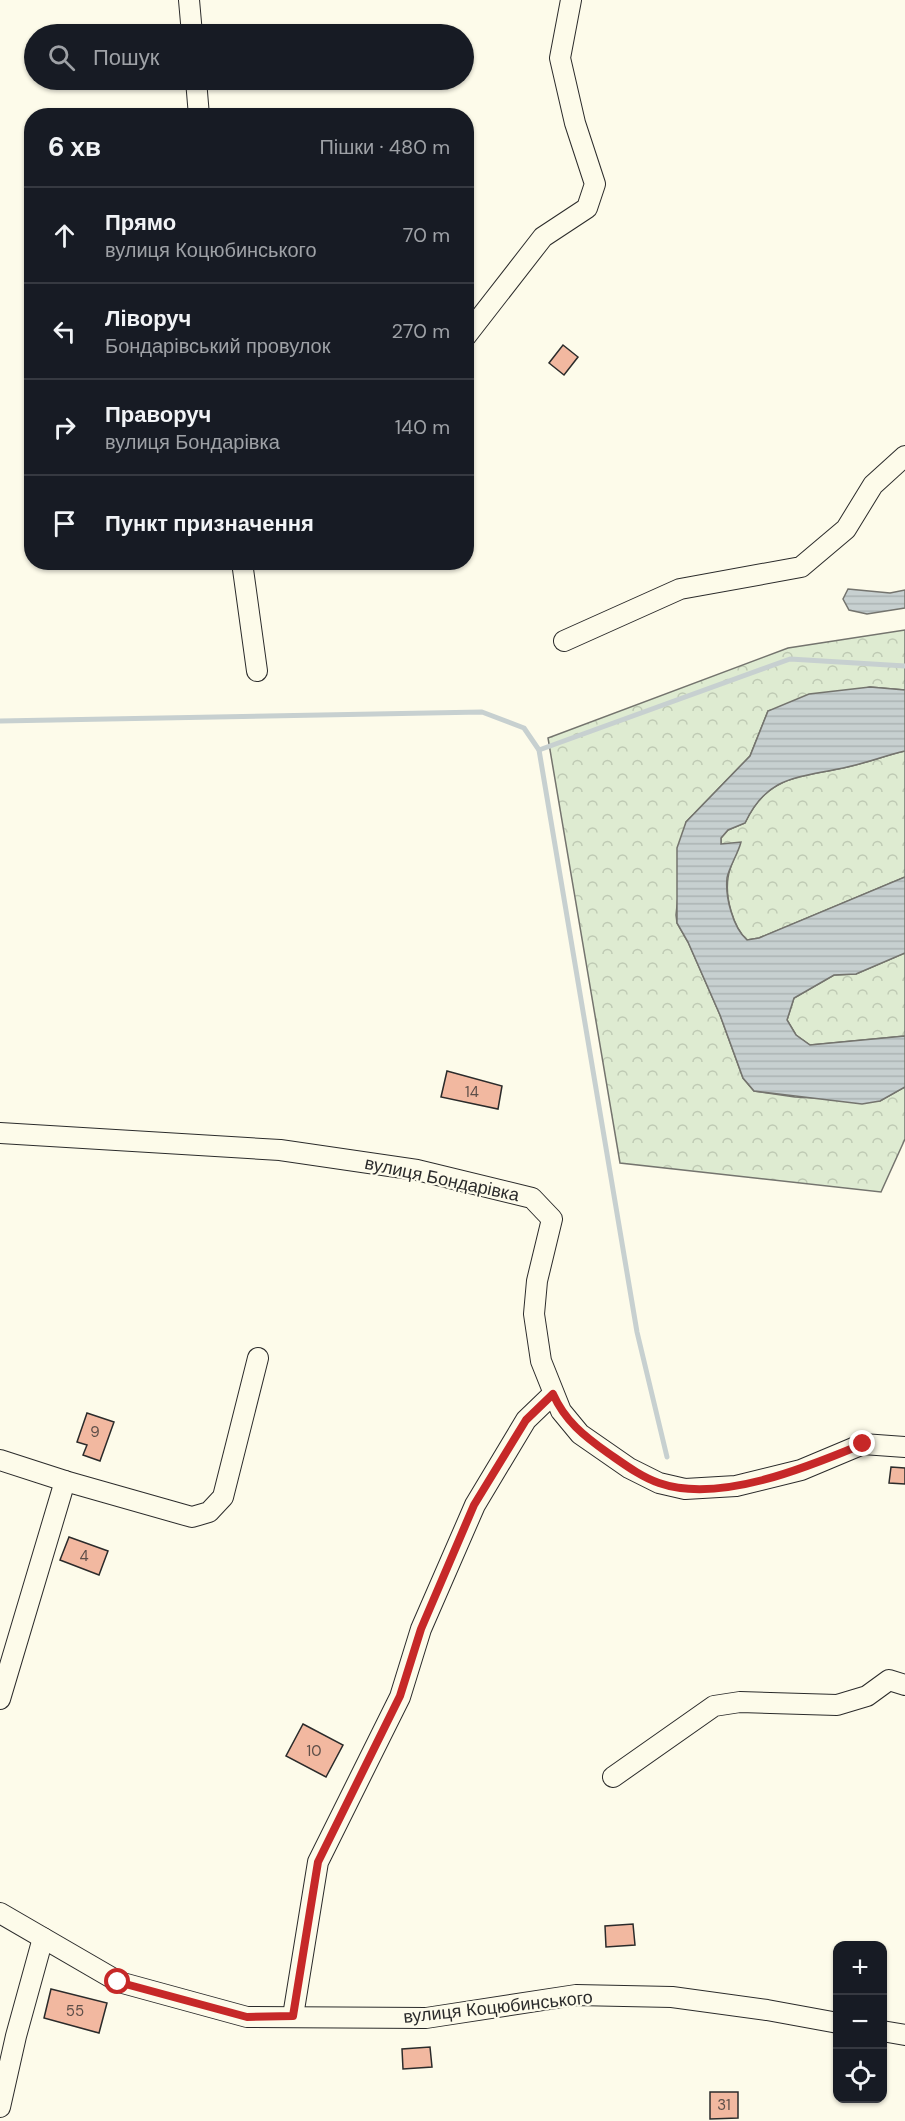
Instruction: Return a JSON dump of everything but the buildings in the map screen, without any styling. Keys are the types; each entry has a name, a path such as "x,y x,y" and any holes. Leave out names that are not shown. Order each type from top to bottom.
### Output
{"street":[{"path":"189,0 191,24"},
{"path":"474,326 543,237 587,208 595,184 575,123 560,58 571,0"},
{"path":"197,90 198,108"},
{"path":"564,641 680,589 801,567 846,529 873,485 905,456"},
{"path":"243,570 257,671"},
{"name":"вулиця Бондарівка","path":"0,1133 280,1150 417,1170 532,1198 552,1219 537,1281 534,1314 541,1361 553,1394 561,1411 580,1434 629,1468 659,1483 685,1489 736,1486 801,1470 863,1444 905,1447"},
{"path":"0,1460 192,1517 209,1512 222,1497 258,1358"},
{"path":"293,2016 318,1862 400,1696 421,1629 474,1505 526,1420 553,1394"},
{"path":"0,1699 65,1481"},
{"path":"614,1777 714,1706 740,1702 837,1705 867,1696 889,1680 905,1685"},
{"name":"вулиця Коцюбинського","path":"0,1913 118,1982 247,2017 426,2018 576,1995 672,1997 767,2010 833,2022"},
{"path":"0,2108 16,2036 43,1938"},
{"path":"887,2032 905,2035"}],"green space":[{"path":"905,630 905,690 870,687 768,711 750,756 686,822 676,915 677,923 688,942 720,1015 743,1078 754,1091 795,1097 880,1101 905,1087 905,1139 881,1192 620,1163 548,738 788,648"},
{"path":"905,751 905,877 759,938 747,940 734,920 727,886 740,843 721,845 721,838 728,830 745,823 762,797 783,782"},
{"path":"905,953 905,1036 810,1045 796,1035 787,1020 794,998 834,975 856,974"}],"shaded area":[{"path":"848,589 890,593 905,590 905,608 867,614 849,610 843,599"},
{"path":"870,687 905,690 905,751 783,782 762,797 745,823 728,830 721,838 721,844 741,842 728,874 727,886 734,920 747,940 759,938 905,877 905,953 856,974 834,975 794,998 787,1020 796,1035 810,1045 905,1036 905,1087 880,1101 862,1104 754,1091 743,1078 720,1015 688,942 677,923 677,848 686,822 750,756 768,711 809,694"}],"waterway":[{"path":"539,750 790,659 905,666"},
{"path":"0,721 482,712 524,728 539,750 637,1332 667,1457"}],"route":[{"path":"118,1982 247,2017 293,2016 318,1862 400,1696 421,1629 474,1505 526,1420 553,1394 561,1411 580,1434 629,1468 659,1483 685,1489 736,1486 801,1470 863,1444"}]}
